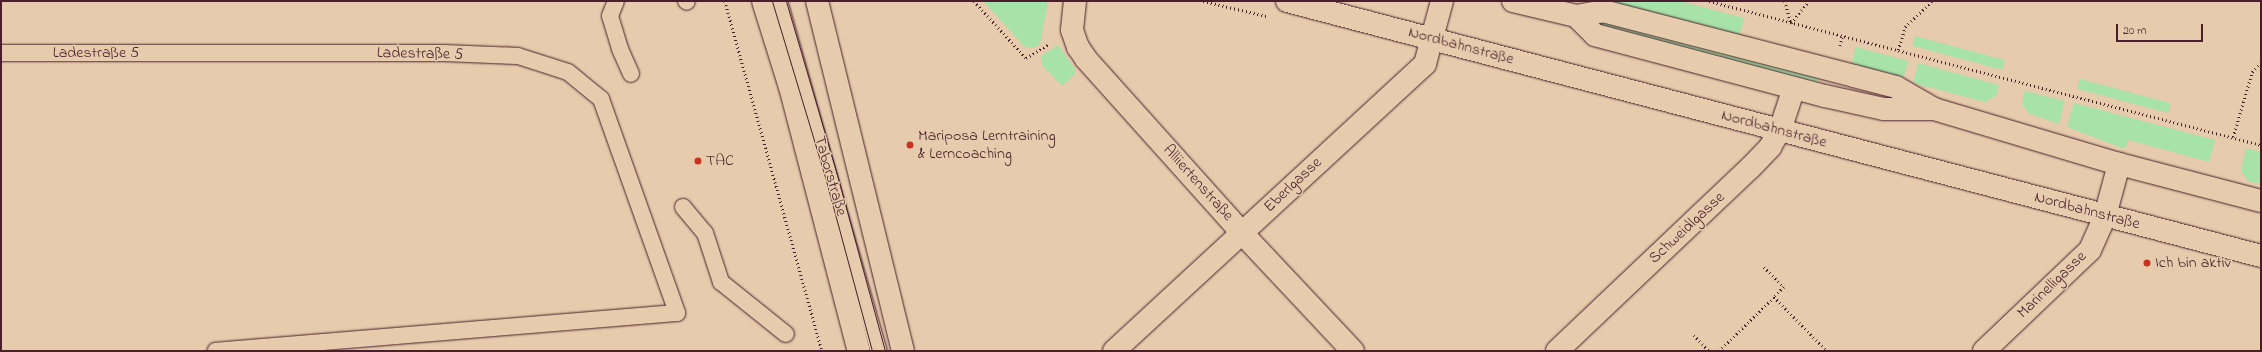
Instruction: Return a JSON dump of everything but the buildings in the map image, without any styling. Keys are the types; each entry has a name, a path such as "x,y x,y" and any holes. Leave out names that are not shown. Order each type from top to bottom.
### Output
{"street":[{"name":"Taborstraße","path":"763,1 790,88 859,351"},
{"name":"Taborstraße","path":"817,1 903,351"},
{"name":"Alliiertenstraße","path":"1075,1 1072,30 1078,46 1086,59 1242,233 1353,351"},
{"name":"Nordbahnstraße","path":"1287,1 2261,256"},
{"name":"Eberlgasse","path":"1114,351 1425,64 1442,1"},
{"path":"1513,1 1576,16 1604,11 1896,87 1934,109 2119,164 2261,201"},
{"path":"1576,16 1595,35 1794,88 1884,109 1934,109"},
{"name":"Schweidlgasse","path":"1557,351 1751,167 1770,147 1780,130 1794,88"},
{"name":"Marinelligasse","path":"1984,351 2090,250 2106,216 2119,164"}],"lane":[{"path":"616,1 610,16 620,49 631,74"},
{"name":"Taborstraße","path":"779,1 879,351"},
{"name":"Ladestraße 5","path":"1,53 451,54 518,56 568,72 601,99 676,312 216,351"},
{"path":"683,207 705,233 721,282 786,334"}],"path":[{"path":"725,1 822,351"},
{"path":"974,1 1026,58 1072,30"},
{"path":"1710,1 2261,144"},
{"path":"1785,1 1791,23"},
{"path":"1791,23 1809,1"},
{"path":"1898,50 1905,27 1932,1"},
{"path":"2233,137 2252,72 2261,63"},
{"path":"1719,351 1784,287 1764,267"},
{"path":"1774,296 1827,351"},
{"path":"1694,335 1709,351"}],"green space":[{"path":"983,1 1048,1 1040,45 1031,48 1024,46"},
{"path":"1599,1 1680,1 1744,18 1739,37"},
{"path":"1594,19 1819,75 1817,85 1596,27"},
{"path":"1915,36 2005,60 2002,70 1912,46"},
{"path":"1058,45 1075,69 1075,74 1062,86 1042,65 1041,56"},
{"path":"1856,47 1908,61 1903,81 1851,67"},
{"path":"1918,63 1999,85 1996,96 1985,102 1913,83"},
{"path":"2080,79 2171,103 2168,113 2077,89"},
{"path":"2025,91 2065,101 2059,124 2028,113 2022,103"},
{"path":"2074,103 2215,140 2209,162 2129,140 2126,147 2122,148 2067,127"},
{"path":"2246,148 2261,152 2261,184 2248,181 2241,171"}],"tram line":[{"path":"772,1 824,173 872,351"},
{"path":"786,1 838,178 885,351"}],"place":[{"name":"Mariposa Lerntraining & Lerncoaching","path":"910,145"},
{"name":"TAC","path":"698,161"},
{"name":"Ich bin aktiv","path":"2147,263"}]}
